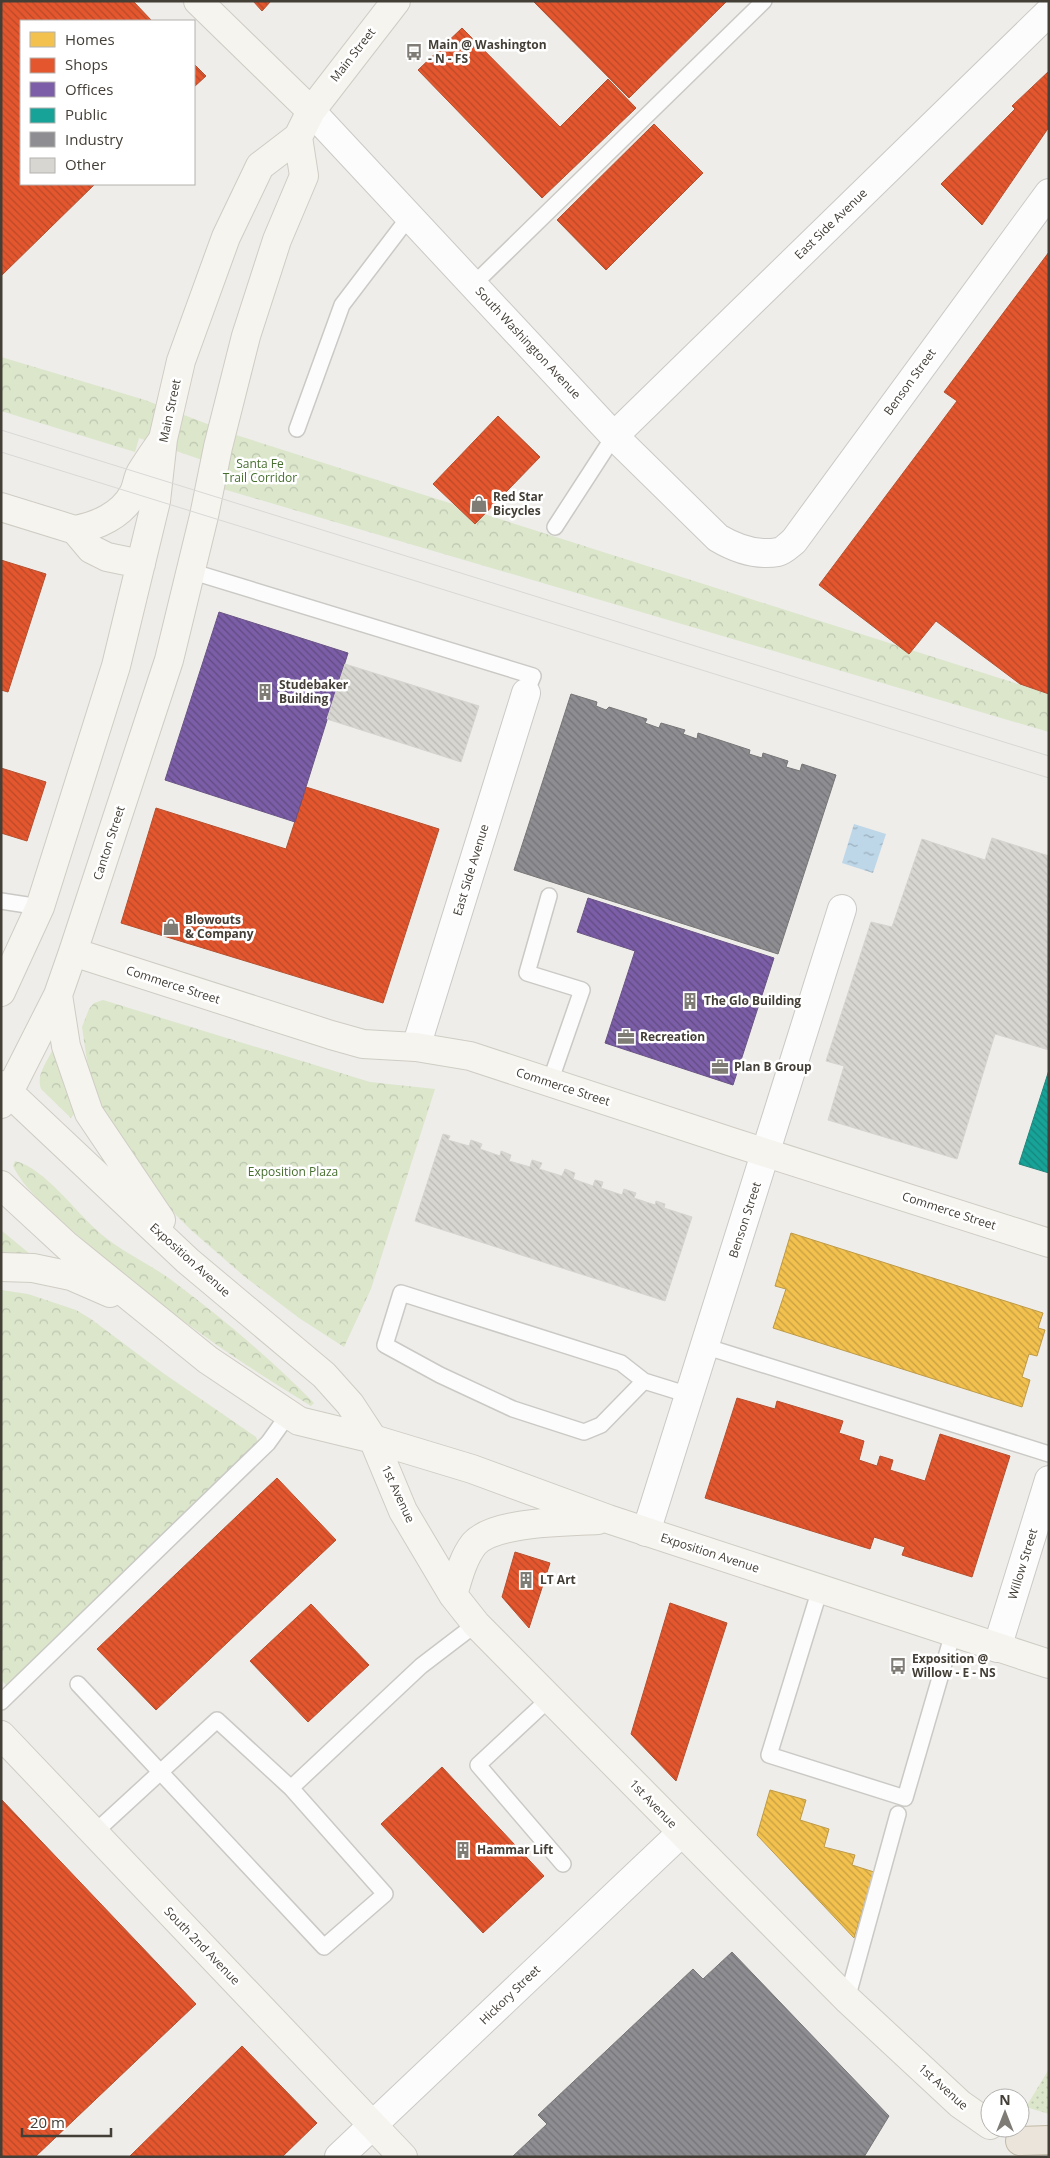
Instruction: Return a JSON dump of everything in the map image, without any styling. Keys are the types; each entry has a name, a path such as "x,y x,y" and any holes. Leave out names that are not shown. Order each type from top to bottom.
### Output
{"highway":[{"path":"1020,2141 1049,2140"}],"main road":[{"path":"198,1 311,111"},
{"name":"Main Street","path":"141,564 156,501 163,439 180,361 226,237 260,166 298,137 311,111 396,1"},
{"path":"190,570 246,336 277,240 304,176 298,137"},
{"path":"1,508 75,530 89,528 106,520 123,508 134,494 140,474 163,439"},
{"path":"1,992 40,907 116,666 141,564 107,557 91,549 75,530"},
{"name":"Canton Street","path":"4,1094 58,995 74,952 169,660 190,570"},
{"path":"1,949 16,936 40,907"},
{"name":"Commerce Street","path":"74,952 331,1036 363,1044 416,1047 470,1056 1049,1243"},
{"path":"58,995 66,1046 89,1113 188,1261"},
{"name":"Exposition Avenue","path":"4,1094 188,1261 324,1375 350,1404 372,1439"},
{"name":"Exposition Avenue","path":"1,1185 67,1246 208,1360 298,1421 372,1439 472,1469 646,1532 1049,1664"},
{"path":"1,1266 33,1268 71,1276 142,1307"},
{"name":"1st Avenue","path":"372,1439 404,1511 453,1594 476,1624 847,1999 960,2104 980,2118"},
{"path":"453,1594 463,1564 474,1544 488,1535 522,1525 608,1519"},
{"name":"South 2nd Avenue","path":"1,1735 403,2157"},
{"path":"1014,2138 1049,2150"}],"street":[{"name":"East Side Avenue","path":"614,436 1049,12"},
{"name":"South Washington Avenue","path":"311,111 408,218 474,284 614,436 718,538 736,548 760,552"},
{"name":"Benson Street","path":"760,552 779,552 794,541 1049,193"},
{"name":"East Side Avenue","path":"416,1047 526,693"},
{"name":"Benson Street","path":"646,1532 842,909"},
{"name":"Willow Street","path":"998,1648 1049,1480"},
{"name":"Hickory Street","path":"339,2157 681,1833"}],"lane":[{"path":"474,284 764,1"},
{"path":"297,429 342,305 408,218"},
{"path":"555,527 614,436"},
{"path":"190,570 533,676 526,693"},
{"path":"549,896 527,973 582,990 550,1082"},
{"path":"1,901 40,907"},
{"path":"644,1381 601,1425 584,1432 514,1409 440,1375 385,1345 401,1294 621,1363 644,1381 689,1395"},
{"path":"704,1346 1049,1454"},
{"path":"1,1702 268,1442 288,1415"},
{"path":"820,1589 770,1755 905,1798 953,1633"},
{"path":"291,1788 421,1666 476,1624"},
{"path":"78,1684 161,1771 324,1947 385,1894 291,1788 217,1720 161,1771 94,1833"},
{"path":"549,1698 478,1765 563,1864"},
{"path":"847,1999 898,1814"}],"green space":[{"name":"Santa Fe Trail Corridor","path":"1,357 145,400 236,435 1049,694 1049,732 223,489 228,469 139,438 135,452 1,411"},
{"name":"Exposition Plaza","path":"103,1000 370,1082 435,1089 371,1289 344,1347 299,1318 245,1277 191,1230 162,1201 104,1112 93,1083 87,1061 82,1027 89,1009 94,1003"},
{"path":"54,1049 57,1052 64,1086 74,1114 71,1118 41,1089 40,1079 42,1070"},
{"path":"15,1161 38,1172 101,1234 170,1279 208,1308 263,1354 314,1403 311,1406 246,1365 182,1320 121,1273 35,1196 13,1166"},
{"path":"1,1230 30,1254 1,1255"},
{"path":"1,1290 28,1294 76,1310 91,1319 163,1373 256,1437 259,1445 9,1688 1,1680"},
{"path":"1049,2069 1049,2114 1030,2108 1030,2100"}],"water":[{"path":"854,824 886,834 873,873 842,863"}],"building: Homes":[{"path":"791,1233 1043,1313 1038,1328 1045,1330 1037,1356 1029,1354 1022,1377 1030,1380 1022,1407 773,1328 786,1289 775,1286"},
{"path":"770,1790 806,1800 800,1820 829,1829 824,1847 855,1855 852,1865 874,1872 854,1938 757,1835"}],"building: Shops":[{"path":"1,1 133,1 151,20 20,20 20,185 94,185 1,276"},
{"path":"253,1 271,1 262,11"},
{"path":"533,1 727,1 629,98"},
{"path":"462,28 560,127 608,79 636,108 542,198 418,70"},
{"path":"195,65 206,76 195,86"},
{"path":"1049,71 1049,127 982,225 941,184 1015,109 1012,106"},
{"path":"654,124 703,173 606,270 557,220"},
{"path":"1049,252 1049,694 1020,684 936,621 909,654 819,585 957,401 944,392"},
{"path":"498,416 540,457 475,524 433,484"},
{"path":"1,560 46,574 8,692 1,690"},
{"path":"1,768 46,782 27,841 1,833"},
{"path":"306,787 439,829 383,1003 121,923 156,808 286,849"},
{"path":"737,1398 775,1409 777,1401 843,1421 839,1433 864,1441 859,1460 877,1466 880,1456 893,1460 890,1470 925,1481 940,1434 1010,1456 972,1577 902,1555 905,1547 874,1537 870,1549 705,1498"},
{"path":"277,1478 336,1540 156,1710 97,1649"},
{"name":"LT Art","path":"515,1552 550,1563 529,1628 502,1597"},
{"path":"670,1603 727,1623 676,1781 631,1734"},
{"path":"311,1604 369,1665 308,1722 250,1661"},
{"name":"Hammar Lift","path":"442,1767 544,1876 483,1933 381,1824"},
{"path":"1,1799 196,2004 35,2157 1,2157"},
{"path":"242,2046 317,2123 282,2157 129,2157"}],"building: Offices":[{"name":"Studebaker Building","path":"219,612 348,653 295,822 165,780"},
{"name":"The Glo Building","path":"588,898 774,958 733,1085 605,1043 635,951 577,932"}],"building: Public":[{"path":"1049,1070 1049,1173 1019,1164"}],"building: Industry":[{"path":"571,694 597,702 596,706 606,710 609,707 647,719 645,723 659,728 661,723 685,730 683,734 697,739 698,733 750,750 749,754 762,758 763,753 788,761 786,767 800,771 802,764 836,775 778,954 514,870"},
{"path":"732,1952 889,2116 864,2157 512,2157 547,2124 538,2115 693,1969 703,1979"}],"building: Other":[{"path":"345,664 479,706 461,762 327,719"},
{"path":"992,838 1049,856 1049,1050 995,1034 957,1159 828,1120 844,1066 826,1061 871,922 892,927 922,839 985,860"},
{"path":"443,1134 450,1136 448,1140 469,1146 471,1140 482,1144 480,1149 500,1156 501,1151 511,1155 509,1161 530,1167 532,1160 542,1163 539,1169 562,1176 565,1169 575,1173 573,1179 593,1186 595,1180 603,1182 601,1188 622,1195 624,1189 636,1193 634,1198 655,1205 656,1201 665,1204 664,1208 692,1217 665,1301 415,1221"}],"tram line":[{"path":"1,430 1049,756"},
{"path":"1,452 1049,778"}],"place":[{"name":"Main @ Washington - N - FS","path":"414,52"},
{"name":"Red Star Bicycles","path":"479,504"},
{"name":"Studebaker Building","path":"265,692"},
{"name":"Blowouts & Company","path":"171,927"},
{"name":"The Glo Building","path":"690,1001"},
{"name":"Recreation","path":"626,1037"},
{"name":"Plan B Group","path":"720,1067"},
{"name":"LT Art","path":"526,1580"},
{"name":"Exposition @ Willow - E - NS","path":"898,1666"},
{"name":"Hammar Lift","path":"463,1850"}]}
